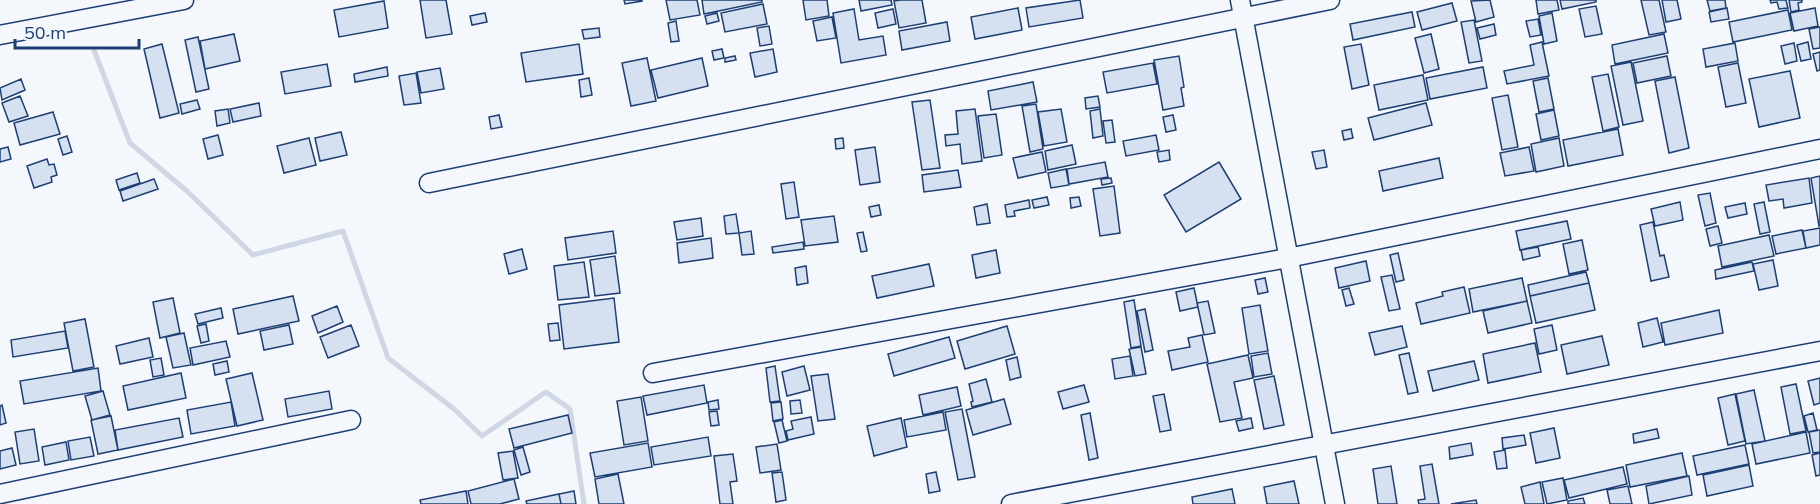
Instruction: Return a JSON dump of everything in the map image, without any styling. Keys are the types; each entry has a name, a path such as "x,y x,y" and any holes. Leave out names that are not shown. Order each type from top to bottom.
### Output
{"street":[{"path":"0,35 184,0"},
{"path":"429,183 1241,8 1330,0"},
{"path":"1241,8 1335,504"},
{"path":"653,373 1288,258 1820,149"},
{"path":"1011,504 1820,351"},
{"path":"0,494 351,420"}],"building":[{"path":"420,0 446,0 452,34 426,38"},
{"path":"624,0 642,0 642,1 625,4"},
{"path":"666,0 697,0 700,15 670,20"},
{"path":"702,0 762,0 762,2 704,14"},
{"path":"803,0 827,0 829,16 806,20"},
{"path":"859,0 891,0 892,5 861,11"},
{"path":"922,0 926,23 899,28 894,1"},
{"path":"1080,0 1083,18 1029,27 1026,8"},
{"path":"1490,0 1494,17 1476,22 1471,1"},
{"path":"1536,0 1557,0 1559,10 1538,14"},
{"path":"1560,0 1596,0 1596,2 1562,9"},
{"path":"1641,0 1659,0 1666,32 1649,35"},
{"path":"1662,0 1677,0 1681,19 1666,22"},
{"path":"1707,0 1725,0 1726,8 1710,11"},
{"path":"1770,0 1786,0 1788,8 1779,9 1777,2 1771,3"},
{"path":"1789,0 1802,0 1798,3 1799,10 1791,12"},
{"path":"384,1 388,28 339,37 334,10"},
{"path":"1452,3 1457,21 1422,30 1417,12"},
{"path":"763,4 767,24 725,32 721,13"},
{"path":"1596,6 1602,34 1585,37 1579,9"},
{"path":"1018,8 1022,30 975,39 971,17"},
{"path":"1727,8 1729,19 1711,22 1709,12"},
{"path":"1815,8 1818,26 1794,31 1790,13"},
{"path":"854,9 859,40 883,36 886,55 841,63 833,13"},
{"path":"893,9 896,24 878,28 875,13"},
{"path":"1788,10 1792,30 1733,42 1729,22"},
{"path":"1412,12 1415,27 1353,40 1350,24"},
{"path":"485,13 487,22 472,25 470,16"},
{"path":"717,13 719,21 707,24 705,16"},
{"path":"1552,13 1557,41 1544,44 1539,16"},
{"path":"832,17 836,38 817,41 813,21"},
{"path":"1538,19 1541,35 1530,37 1526,21"},
{"path":"1474,20 1482,61 1469,63 1461,22"},
{"path":"676,21 679,41 671,42 668,23"},
{"path":"947,22 950,41 902,50 899,31"},
{"path":"1494,24 1496,35 1480,39 1477,28"},
{"path":"769,26 772,44 760,46 757,28"},
{"path":"1820,27 1820,48 1813,49 1809,29"},
{"path":"599,28 600,37 584,39 582,30"},
{"path":"234,34 240,61 205,69 200,41"},
{"path":"1431,34 1439,69 1424,73 1415,38"},
{"path":"1664,34 1668,53 1615,64 1612,45"},
{"path":"198,37 209,89 196,92 185,40"},
{"path":"1542,42 1549,76 1507,84 1504,71 1534,65 1530,45"},
{"path":"1808,42 1811,59 1801,61 1797,45"},
{"path":"1735,43 1738,61 1706,67 1703,49"},
{"path":"1794,43 1797,61 1785,64 1781,46"},
{"path":"162,44 179,113 160,118 144,49"},
{"path":"579,44 583,74 526,82 521,53"},
{"path":"1361,44 1369,85 1352,89 1344,47"},
{"path":"722,49 724,58 714,60 712,51"},
{"path":"773,49 777,72 755,77 750,53"},
{"path":"1820,52 1820,70 1817,71 1813,54"},
{"path":"735,56 736,60 725,62 725,58"},
{"path":"1179,56 1184,87 1181,88 1184,106 1163,110 1154,60"},
{"path":"1667,56 1671,76 1637,83 1633,63"},
{"path":"647,58 656,101 631,106 622,63"},
{"path":"702,58 708,86 658,98 651,70"},
{"path":"1631,62 1643,121 1623,125 1611,66"},
{"path":"1153,63 1157,84 1107,93 1103,72"},
{"path":"1738,63 1746,103 1726,107 1718,67"},
{"path":"327,64 331,86 285,94 281,72"},
{"path":"387,67 388,76 355,82 354,74"},
{"path":"1483,67 1487,88 1430,99 1426,78"},
{"path":"440,68 444,89 421,93 417,72"},
{"path":"1790,71 1800,118 1759,127 1749,79"},
{"path":"416,73 421,103 404,105 399,76"},
{"path":"1608,74 1619,127 1603,131 1592,77"},
{"path":"1423,75 1428,100 1379,110 1374,85"},
{"path":"1675,77 1689,148 1669,153 1655,81"},
{"path":"589,78 592,95 581,97 579,80"},
{"path":"1548,78 1554,109 1539,112 1533,81"},
{"path":"21,79 25,90 2,100 0,88"},
{"path":"1033,82 1037,102 991,110 988,91"},
{"path":"1508,95 1518,147 1502,150 1492,98"},
{"path":"20,96 28,116 9,122 2,103"},
{"path":"1098,96 1100,107 1086,109 1085,98"},
{"path":"197,100 200,109 182,114 180,104"},
{"path":"930,100 940,168 922,170 912,102"},
{"path":"259,103 261,116 233,122 230,109"},
{"path":"1426,103 1432,125 1374,140 1368,118"},
{"path":"1036,104 1043,149 1030,152 1022,106"},
{"path":"228,109 230,123 217,126 215,111"},
{"path":"975,109 982,161 962,164 960,144 946,146 945,135 958,134 956,111"},
{"path":"1061,109 1067,142 1044,146 1038,112"},
{"path":"1100,109 1103,136 1093,138 1090,111"},
{"path":"1554,110 1559,136 1541,140 1536,114"},
{"path":"53,112 60,134 20,145 14,123"},
{"path":"996,114 1002,155 984,158 978,116"},
{"path":"499,115 502,127 491,129 489,117"},
{"path":"1173,115 1176,130 1166,132 1163,117"},
{"path":"1112,120 1115,142 1106,143 1103,121"},
{"path":"1351,129 1353,138 1344,140 1342,131"},
{"path":"1618,129 1623,155 1568,166 1563,140"},
{"path":"341,132 347,155 320,161 315,138"},
{"path":"218,135 223,155 208,159 203,139"},
{"path":"1156,135 1159,150 1126,156 1123,141"},
{"path":"67,136 72,152 63,155 58,139"},
{"path":"309,138 316,165 284,173 277,146"},
{"path":"843,138 844,148 836,149 835,139"},
{"path":"1559,138 1564,166 1536,172 1531,144"},
{"path":"1072,145 1076,164 1048,170 1045,151"},
{"path":"8,147 11,159 0,162 0,149"},
{"path":"875,147 880,182 860,185 855,150"},
{"path":"1529,147 1534,171 1505,176 1500,153"},
{"path":"1169,150 1170,160 1159,162 1157,152"},
{"path":"1324,150 1327,167 1316,169 1312,152"},
{"path":"1042,152 1046,172 1018,178 1013,158"},
{"path":"1439,158 1443,178 1383,191 1379,171"},
{"path":"47,159 49,165 54,164 57,175 51,177 52,182 34,188 27,166"},
{"path":"1105,162 1108,177 1069,184 1067,169"},
{"path":"1219,162 1241,199 1186,232 1164,195"},
{"path":"1066,169 1069,185 1051,188 1048,173"},
{"path":"958,170 961,187 924,192 922,175"},
{"path":"137,173 140,183 119,190 116,180"},
{"path":"1820,176 1820,225 1819,226 1811,178"},
{"path":"1111,178 1112,183 1102,185 1101,179"},
{"path":"1809,178 1812,203 1784,208 1783,199 1769,201 1766,185"},
{"path":"154,179 158,189 123,201 120,191"},
{"path":"794,182 799,217 786,219 781,184"},
{"path":"1114,186 1120,233 1100,236 1093,189"},
{"path":"1710,193 1716,223 1705,226 1698,195"},
{"path":"1047,197 1049,205 1034,208 1032,200"},
{"path":"1079,197 1081,206 1071,208 1070,198"},
{"path":"1029,200 1030,208 1014,211 1015,216 1007,217 1005,205"},
{"path":"1680,202 1683,220 1655,226 1651,209"},
{"path":"1764,202 1770,232 1760,234 1754,204"},
{"path":"1745,203 1747,214 1728,218 1725,207"},
{"path":"987,204 990,223 977,225 974,207"},
{"path":"879,205 881,215 871,217 869,207"},
{"path":"736,214 739,233 726,234 724,216"},
{"path":"834,216 838,242 805,246 801,220"},
{"path":"701,218 703,236 677,240 674,222"},
{"path":"1567,221 1571,239 1520,250 1516,231"},
{"path":"1653,222 1660,256 1664,255 1669,277 1651,281 1640,225"},
{"path":"1718,226 1722,243 1710,246 1706,229"},
{"path":"1820,228 1820,245 1806,248 1803,231"},
{"path":"1802,230 1806,248 1776,254 1772,236"},
{"path":"613,231 616,253 568,260 565,238"},
{"path":"751,231 754,254 742,255 739,233"},
{"path":"863,232 867,251 861,252 857,233"},
{"path":"1769,235 1774,256 1722,267 1718,246"},
{"path":"711,238 713,258 679,263 677,243"},
{"path":"1582,240 1588,270 1569,274 1563,244"},
{"path":"803,242 804,249 773,253 772,247"},
{"path":"1538,247 1540,256 1523,260 1521,250"},
{"path":"522,249 527,269 509,274 504,254"},
{"path":"996,250 1000,273 976,278 972,255"},
{"path":"1398,253 1404,280 1396,282 1390,255"},
{"path":"615,256 620,293 595,296 590,260"},
{"path":"1773,260 1778,286 1759,290 1753,264"},
{"path":"1366,261 1370,281 1339,288 1335,268"},
{"path":"584,262 589,297 558,300 554,266"},
{"path":"1752,262 1754,271 1716,279 1715,270"},
{"path":"929,264 934,286 877,298 872,276"},
{"path":"806,266 808,283 797,285 795,268"},
{"path":"1586,272 1589,283 1530,296 1528,285"},
{"path":"1392,275 1400,309 1389,311 1381,277"},
{"path":"1265,278 1268,292 1258,294 1255,280"},
{"path":"1522,278 1527,301 1473,312 1469,289"},
{"path":"1589,283 1595,310 1536,323 1530,296"},
{"path":"1464,287 1470,313 1421,324 1416,303 1443,296 1442,292"},
{"path":"1194,288 1198,307 1180,311 1176,292"},
{"path":"1349,288 1354,304 1346,306 1342,290"},
{"path":"293,296 299,321 238,334 233,309"},
{"path":"173,298 180,333 160,338 153,302"},
{"path":"614,298 619,342 564,349 559,305"},
{"path":"1134,300 1141,346 1131,348 1124,302"},
{"path":"1208,301 1215,333 1204,335 1197,303"},
{"path":"1527,301 1532,323 1488,333 1483,311"},
{"path":"1260,305 1268,351 1249,354 1242,308"},
{"path":"337,306 343,322 318,333 312,316"},
{"path":"221,308 223,318 198,324 195,314"},
{"path":"1145,309 1153,350 1145,352 1137,311"},
{"path":"1719,310 1723,333 1665,345 1661,323"},
{"path":"1657,318 1663,342 1643,347 1638,323"},
{"path":"85,319 94,367 73,371 64,323"},
{"path":"558,323 560,340 550,341 548,324"},
{"path":"206,324 209,341 201,343 197,326"},
{"path":"289,325 293,344 264,350 260,331"},
{"path":"351,325 359,346 328,358 320,337"},
{"path":"1552,325 1557,350 1539,354 1534,329"},
{"path":"1007,326 1015,354 965,369 957,341"},
{"path":"1402,326 1407,347 1375,355 1369,333"},
{"path":"65,331 68,348 13,357 11,340"},
{"path":"184,333 191,365 173,368 166,337"},
{"path":"1202,335 1208,362 1172,370 1168,351 1190,347 1188,338"},
{"path":"1602,336 1609,365 1567,374 1561,345"},
{"path":"949,337 955,358 894,376 888,354"},
{"path":"149,338 153,357 120,364 116,346"},
{"path":"226,341 230,357 193,365 190,348"},
{"path":"1535,343 1541,372 1488,383 1483,354"},
{"path":"1141,347 1146,374 1135,376 1129,349"},
{"path":"1268,353 1272,374 1254,377 1251,356"},
{"path":"1409,353 1418,392 1408,394 1399,355"},
{"path":"1248,355 1253,378 1234,382 1242,418 1220,422 1207,364"},
{"path":"1130,356 1133,376 1115,379 1112,359"},
{"path":"1017,357 1021,377 1010,380 1006,360"},
{"path":"161,358 164,375 153,377 150,360"},
{"path":"227,361 229,372 215,375 213,364"},
{"path":"1474,361 1479,380 1433,391 1428,371"},
{"path":"775,366 780,401 770,402 766,368"},
{"path":"804,366 810,390 787,396 782,372"},
{"path":"98,368 101,391 24,404 20,381"},
{"path":"181,373 186,398 128,410 123,386"},
{"path":"252,373 263,420 237,426 226,379"},
{"path":"828,374 835,419 818,421 811,376"},
{"path":"1274,376 1284,425 1264,429 1254,380"},
{"path":"1820,378 1820,403 1814,405 1808,381"},
{"path":"986,379 992,402 972,407 969,384"},
{"path":"1796,384 1806,431 1790,434 1781,387"},
{"path":"704,385 707,403 647,415 643,396"},
{"path":"1084,385 1089,402 1063,409 1058,392"},
{"path":"957,387 961,406 923,415 919,395"},
{"path":"1754,390 1765,441 1746,444 1736,394"},
{"path":"103,391 110,415 92,420 85,396"},
{"path":"329,391 332,409 288,417 285,399"},
{"path":"1164,394 1171,430 1160,432 1153,396"},
{"path":"1735,394 1745,441 1728,445 1718,398"},
{"path":"641,397 648,441 624,445 617,401"},
{"path":"1004,399 1011,424 973,435 966,410"},
{"path":"718,400 719,409 709,410 708,402"},
{"path":"800,400 802,413 791,414 790,401"},
{"path":"231,402 235,426 191,434 187,410"},
{"path":"781,402 783,419 773,421 771,403"},
{"path":"2,405 6,423 0,425 0,406"},
{"path":"962,409 975,477 958,480 945,412"},
{"path":"717,411 719,425 711,426 709,412"},
{"path":"943,412 946,430 907,437 904,420"},
{"path":"1090,413 1098,458 1089,460 1081,415"},
{"path":"1813,413 1817,430 1808,432 1804,416"},
{"path":"568,415 572,433 514,448 509,429"},
{"path":"111,416 118,450 98,454 91,420"},
{"path":"811,417 814,434 788,440 786,431 793,429 791,421"},
{"path":"179,418 183,437 118,450 115,430"},
{"path":"901,418 907,447 874,456 867,426"},
{"path":"1251,418 1253,428 1239,431 1236,421"},
{"path":"782,420 787,441 779,443 774,422"},
{"path":"1554,428 1560,458 1536,463 1530,433"},
{"path":"34,429 39,461 20,464 15,432"},
{"path":"1657,429 1659,438 1634,443 1633,434"},
{"path":"1820,430 1820,452 1813,453 1809,432"},
{"path":"1806,432 1810,453 1756,464 1752,444"},
{"path":"1524,435 1526,445 1503,449 1502,438"},
{"path":"90,437 94,456 71,460 68,441"},
{"path":"708,437 711,456 654,465 651,447"},
{"path":"66,442 69,460 45,465 42,447"},
{"path":"648,443 652,467 595,477 590,453"},
{"path":"1471,443 1473,455 1450,459 1449,447"},
{"path":"777,444 781,470 760,473 756,447"},
{"path":"1745,445 1749,464 1697,475 1693,456"},
{"path":"523,447 530,472 521,475 514,450"},
{"path":"12,448 16,465 0,469 0,451"},
{"path":"1505,450 1507,468 1497,469 1494,452"},
{"path":"513,451 518,478 503,480 498,453"},
{"path":"1682,453 1687,476 1630,487 1626,465"},
{"path":"1820,453 1820,475 1816,476 1812,455"},
{"path":"733,454 737,481 730,482 733,504 720,504 714,456"},
{"path":"1432,464 1439,504 1419,504 1418,500 1425,499 1420,466"},
{"path":"1749,465 1753,486 1707,496 1703,475"},
{"path":"1391,466 1397,504 1378,504 1373,469"},
{"path":"1623,467 1627,484 1569,498 1564,480"},
{"path":"782,472 786,500 776,502 772,473"},
{"path":"936,472 940,491 929,493 926,474"},
{"path":"618,474 624,504 599,504 595,479"},
{"path":"1689,476 1692,495 1649,504 1646,486"},
{"path":"1563,478 1567,500 1547,504 1542,482"},
{"path":"514,479 519,499 500,504 471,504 468,491"},
{"path":"1294,481 1299,504 1267,504 1264,487"},
{"path":"1540,482 1544,504 1525,504 1521,487"},
{"path":"1628,486 1632,504 1610,504 1607,490"},
{"path":"1232,489 1235,504 1193,504 1192,497"},
{"path":"466,491 468,504 421,504 420,500"},
{"path":"574,491 576,504 561,504 559,494"},
{"path":"559,494 561,504 527,504 526,501"},
{"path":"1583,498 1585,504 1568,504 1568,501"},
{"path":"1476,500 1477,504 1451,504"}],"waterway":[{"path":"94,50 130,143 188,192 253,255 343,231 388,358 454,409 482,436 546,392 570,409 584,504"}]}
